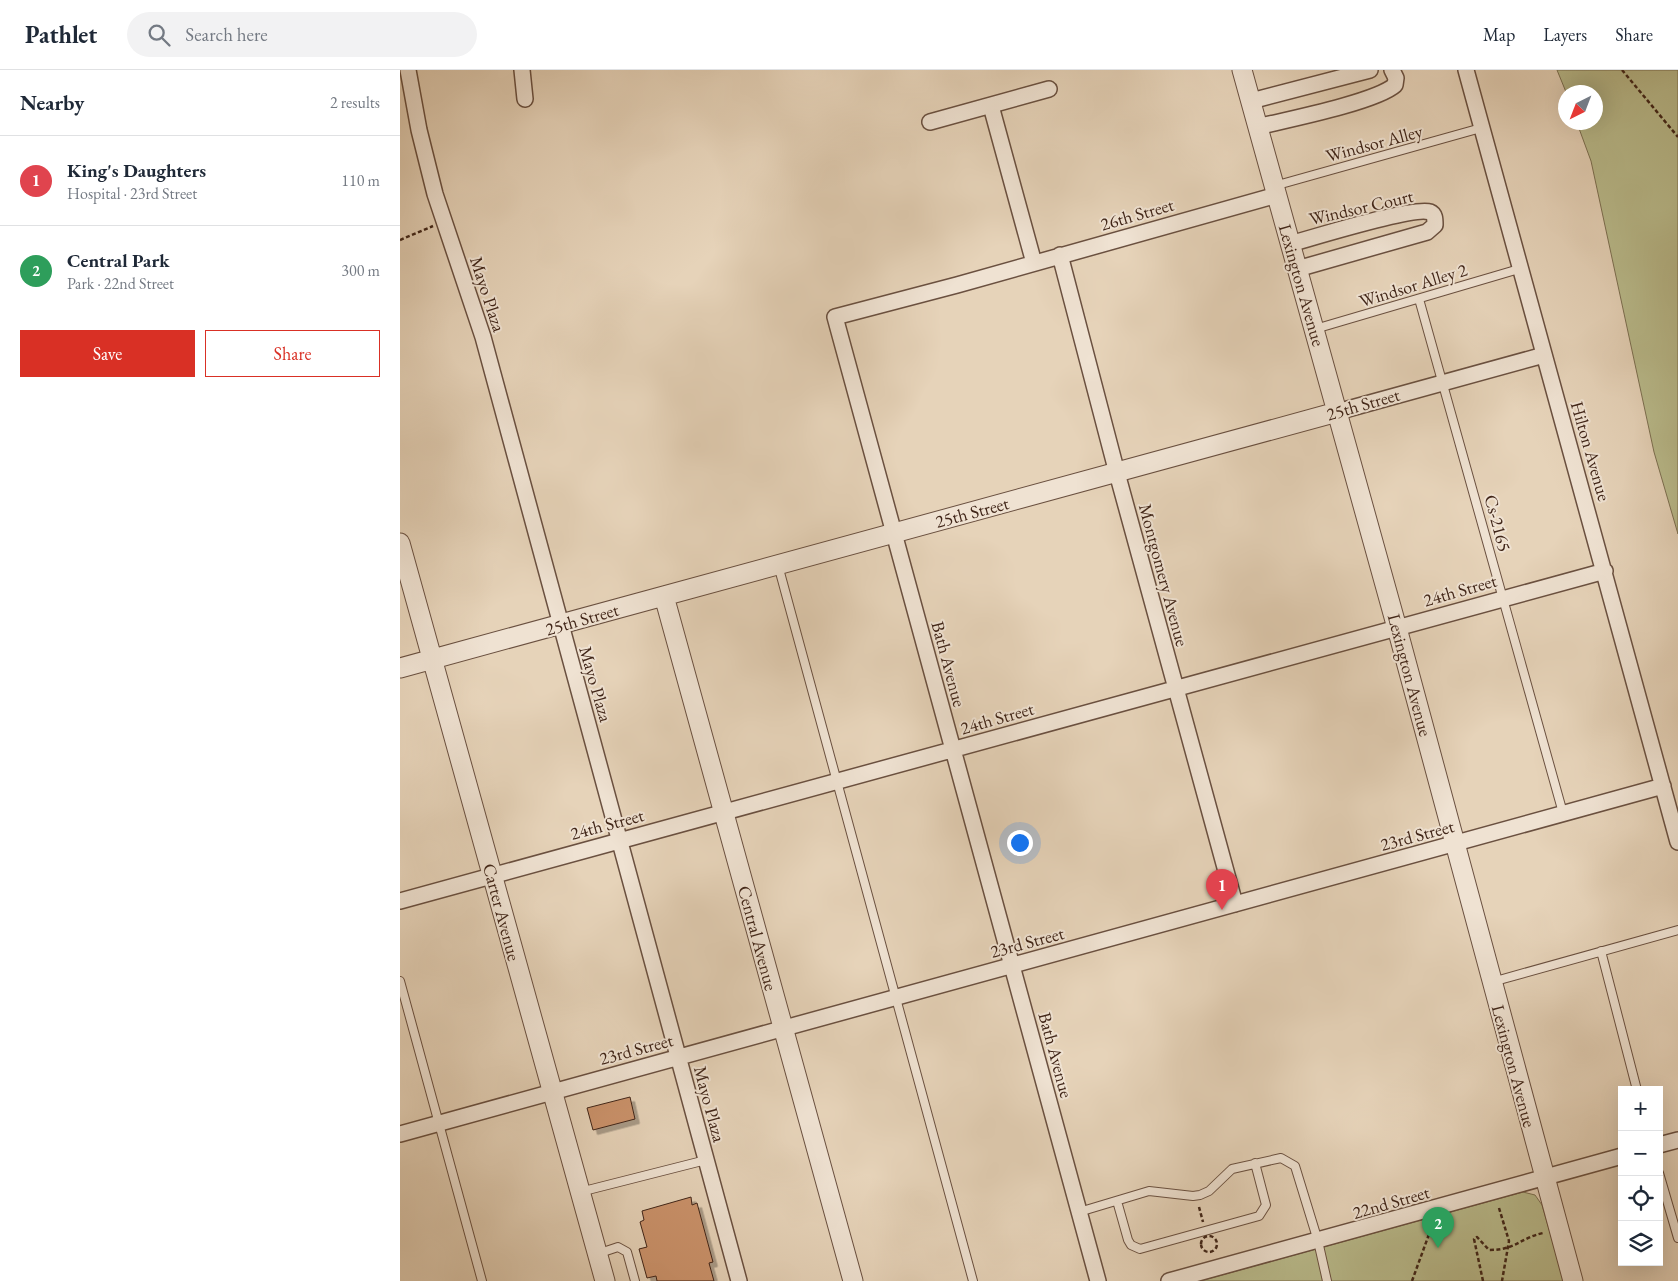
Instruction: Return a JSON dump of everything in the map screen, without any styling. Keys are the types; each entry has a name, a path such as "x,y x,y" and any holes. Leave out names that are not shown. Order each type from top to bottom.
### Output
{"street":[{"name":"Mayo Plaza","path":"408,70 426,161 442,216 483,337 621,840 739,1281"},
{"path":"522,70 525,99"},
{"name":"Lexington Avenue","path":"1242,70 1397,628 1573,1281"},
{"path":"1251,101 1370,70"},
{"path":"1257,127 1355,102 1392,88 1396,78 1392,70"},
{"name":"Hilton Avenue","path":"1466,70 1519,269 1605,571 1678,842"},
{"path":"1348,75 1355,102"},
{"path":"930,122 1049,89"},
{"path":"991,106 1034,263"},
{"name":"26th Street","path":"1008,270 1275,190"},
{"name":"Windsor Court","path":"1290,244 1422,211 1431,212 1434,215 1435,225 1427,232 1298,269"},
{"path":"1388,218 1394,242"},
{"path":"1348,228 1355,253"},
{"name":"Montgomery Avenue","path":"1060,255 1116,473 1236,904"},
{"name":"Bath Avenue","path":"1008,270 835,318 1098,1281"},
{"name":"25th Street","path":"400,668 1544,355"},
{"name":"Carter Avenue","path":"400,543 605,1281"},
{"name":"24th Street","path":"400,901 1605,571"},
{"name":"Central Avenue","path":"664,596 852,1281"},
{"name":"23rd Street","path":"400,1134 1663,786"},
{"path":"1663,1144 1678,1140"},
{"name":"22nd Street","path":"1169,1281 1618,1157"}],"lane":[{"name":"Windsor Alley","path":"1275,190 1481,128"},
{"name":"Windsor Alley 2","path":"1315,330 1519,269"},
{"name":"Cs-2165","path":"1419,299 1563,813"},
{"path":"778,565 973,1281"},
{"path":"1492,982 1678,930"},
{"path":"1601,952 1636,1086"},
{"path":"400,981 482,1281"},
{"path":"1079,1212 1149,1191 1193,1196 1200,1195 1215,1186 1227,1172 1255,1163 1281,1158 1295,1166 1318,1241 1327,1281"},
{"path":"580,1192 706,1160"},
{"path":"1117,1201 1131,1245 1140,1249 1159,1244 1259,1216 1266,1205 1255,1163"},
{"path":"1660,1176 1678,1238"},
{"path":"597,1254 618,1247 627,1252 635,1281"}],"path":[{"path":"1622,70 1678,137"},
{"path":"400,240 426,230 442,216"},
{"path":"1499,1208 1509,1241 1502,1281"},
{"path":"1412,1281 1432,1226"},
{"path":"1483,1281 1474,1239 1476,1237 1489,1250 1507,1250 1532,1235 1543,1233"},
{"path":"1201,1244 1205,1251 1214,1251 1218,1244 1216,1239"}],"green space":[{"path":"1557,70 1678,70 1678,534 1654,452 1591,161 1580,130 1603,130 1603,85 1563,85"},
{"path":"1523,1192 1535,1195 1542,1205 1564,1281 1200,1281"}],"building":[{"path":"630,1097 635,1119 593,1130 587,1108"},
{"path":"691,1197 692,1205 697,1203 713,1262 709,1263 714,1281 657,1281 656,1276 647,1278 639,1249 647,1247 640,1222 644,1220 642,1211"}],"place":[{"name":"King's Daughters","path":"1222,910"},
{"name":"Central Park","path":"1438,1248"}]}
